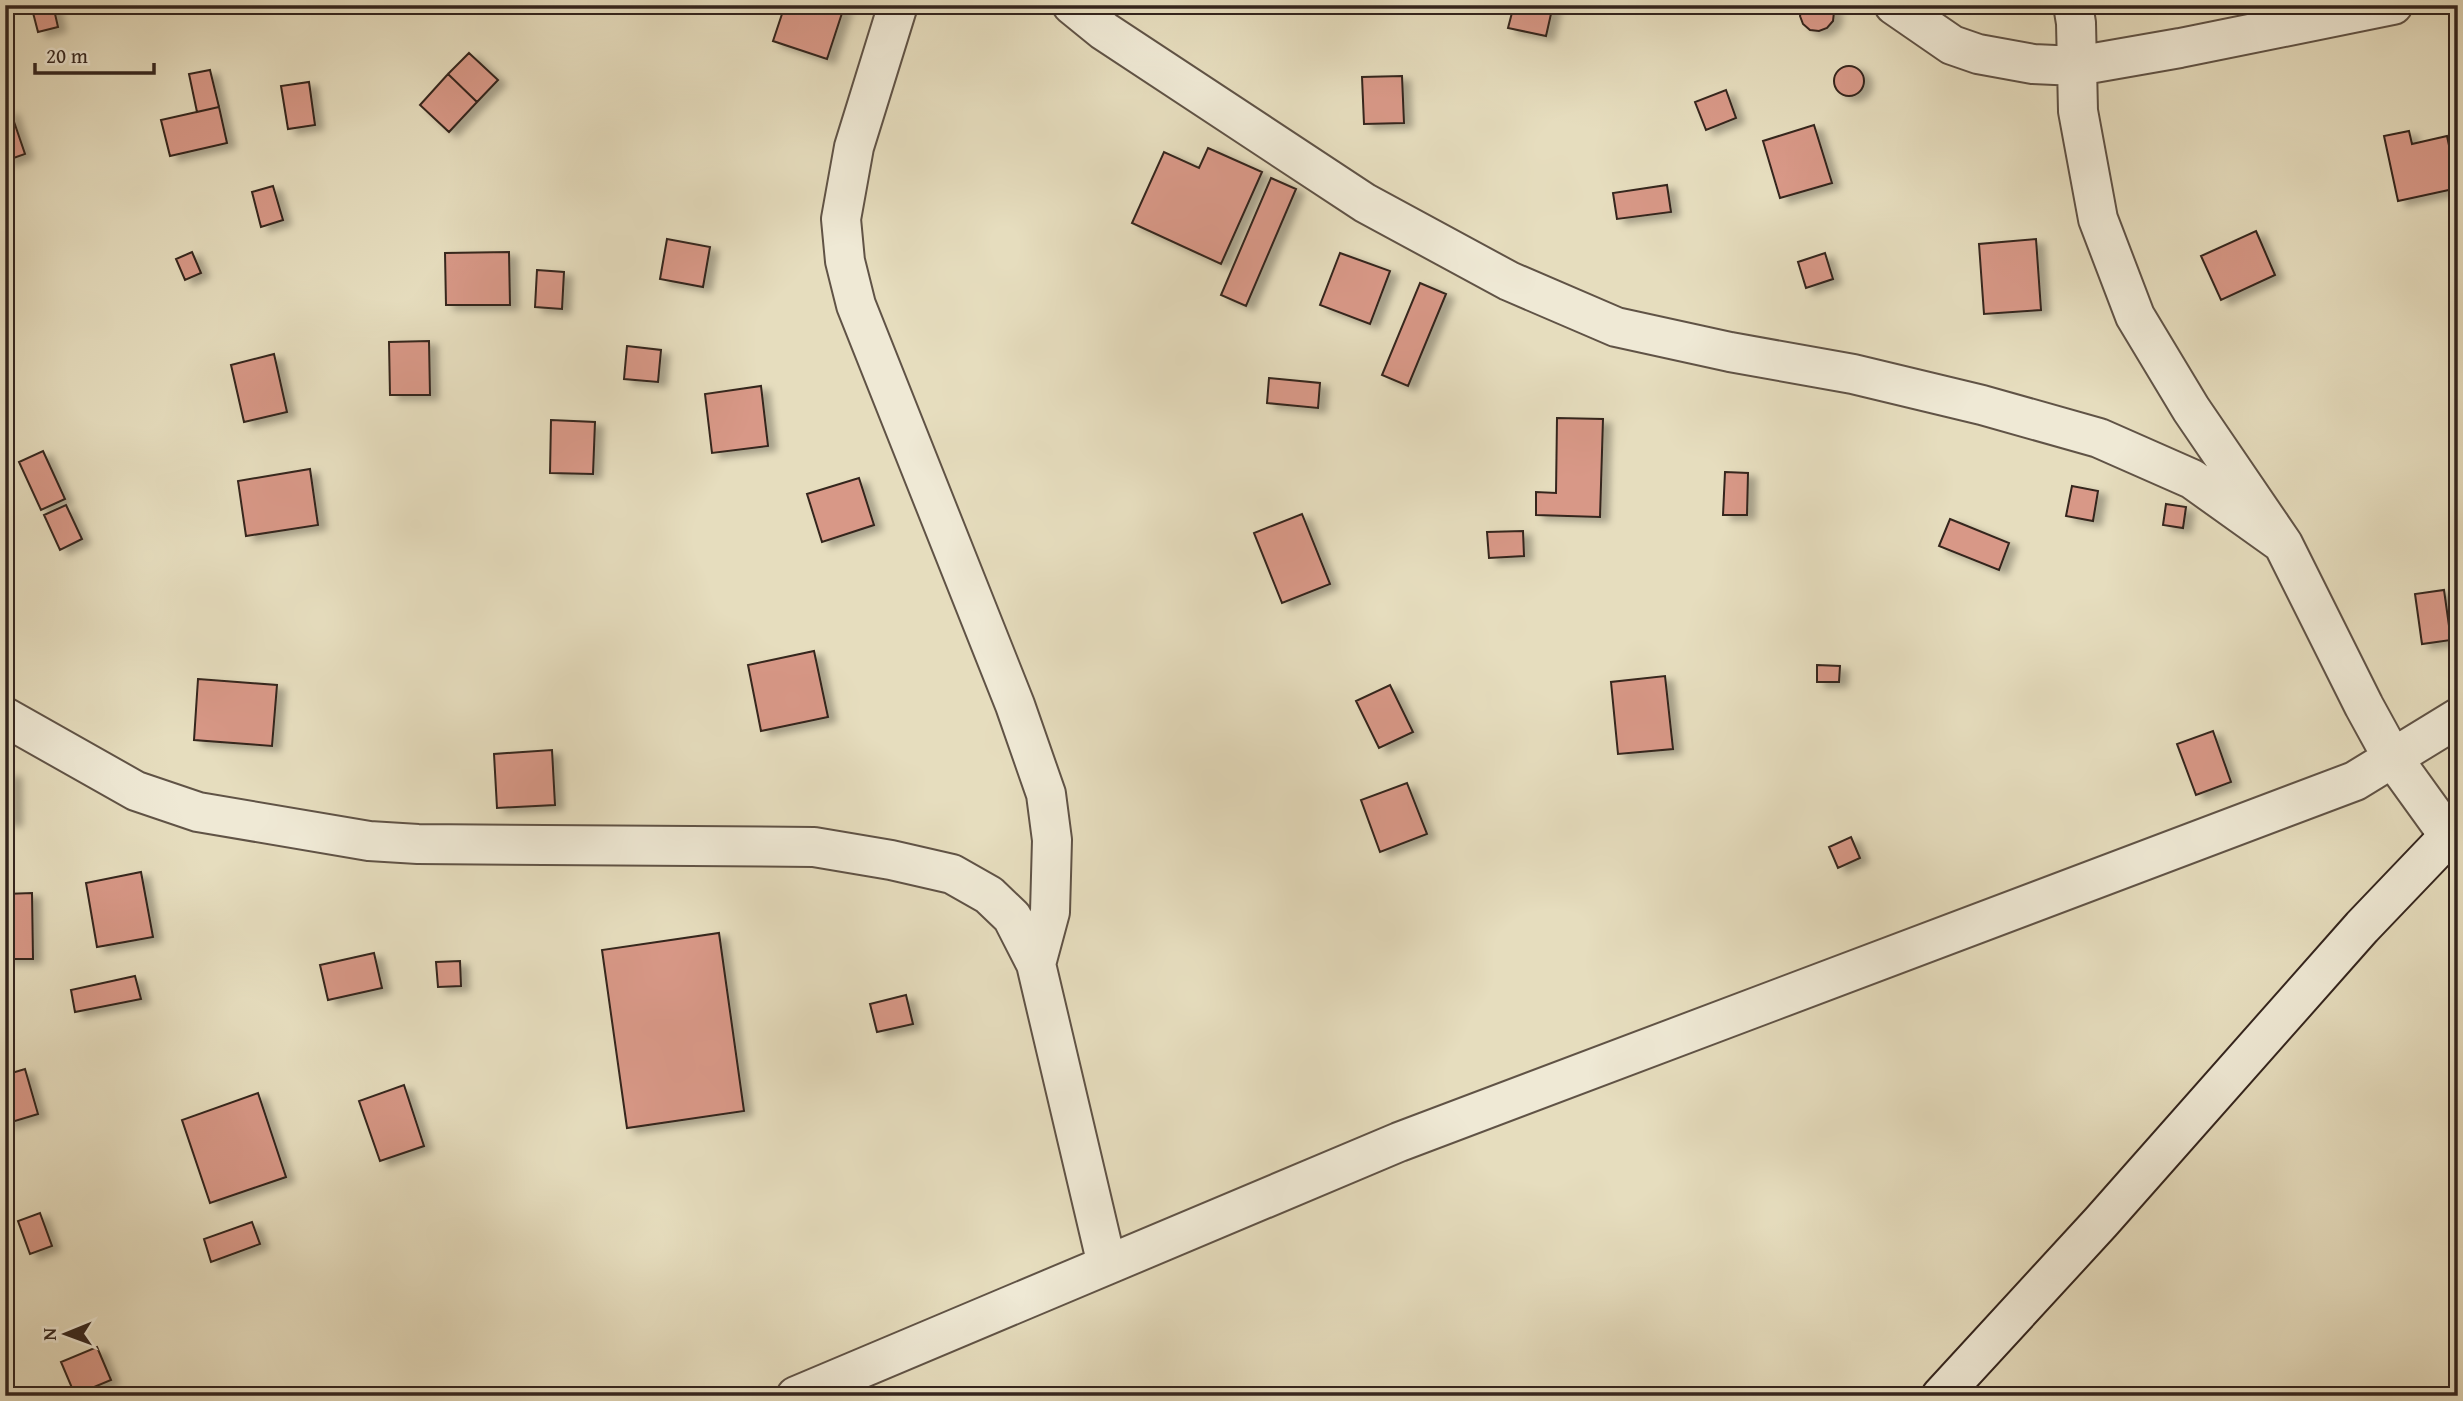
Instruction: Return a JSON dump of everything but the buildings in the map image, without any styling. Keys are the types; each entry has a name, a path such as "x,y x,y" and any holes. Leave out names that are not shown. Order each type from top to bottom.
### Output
{"street":[{"path":"898,5 854,147 841,219 845,261 856,305 1015,705 1046,794 1052,840 1050,912 1036,964"},
{"path":"1072,5 1104,31 1365,203 1509,281 1616,327 1730,352 1853,374 1982,405 2099,438 2192,480 2283,544"},
{"path":"1894,5 1952,45 1978,54 2033,64 2077,66 2393,5"},
{"path":"1941,1396 2101,1222 2362,927 2455,835 2392,757 2283,544 2191,409 2135,316 2098,219 2078,111 2076,23 2073,5"},
{"path":"5,717 124,785 148,795 198,812 369,841 418,844 814,847 952,874 989,895 1012,917 1036,964 1107,1265"},
{"path":"796,1396 1399,1142 2355,781 2458,719"}]}
